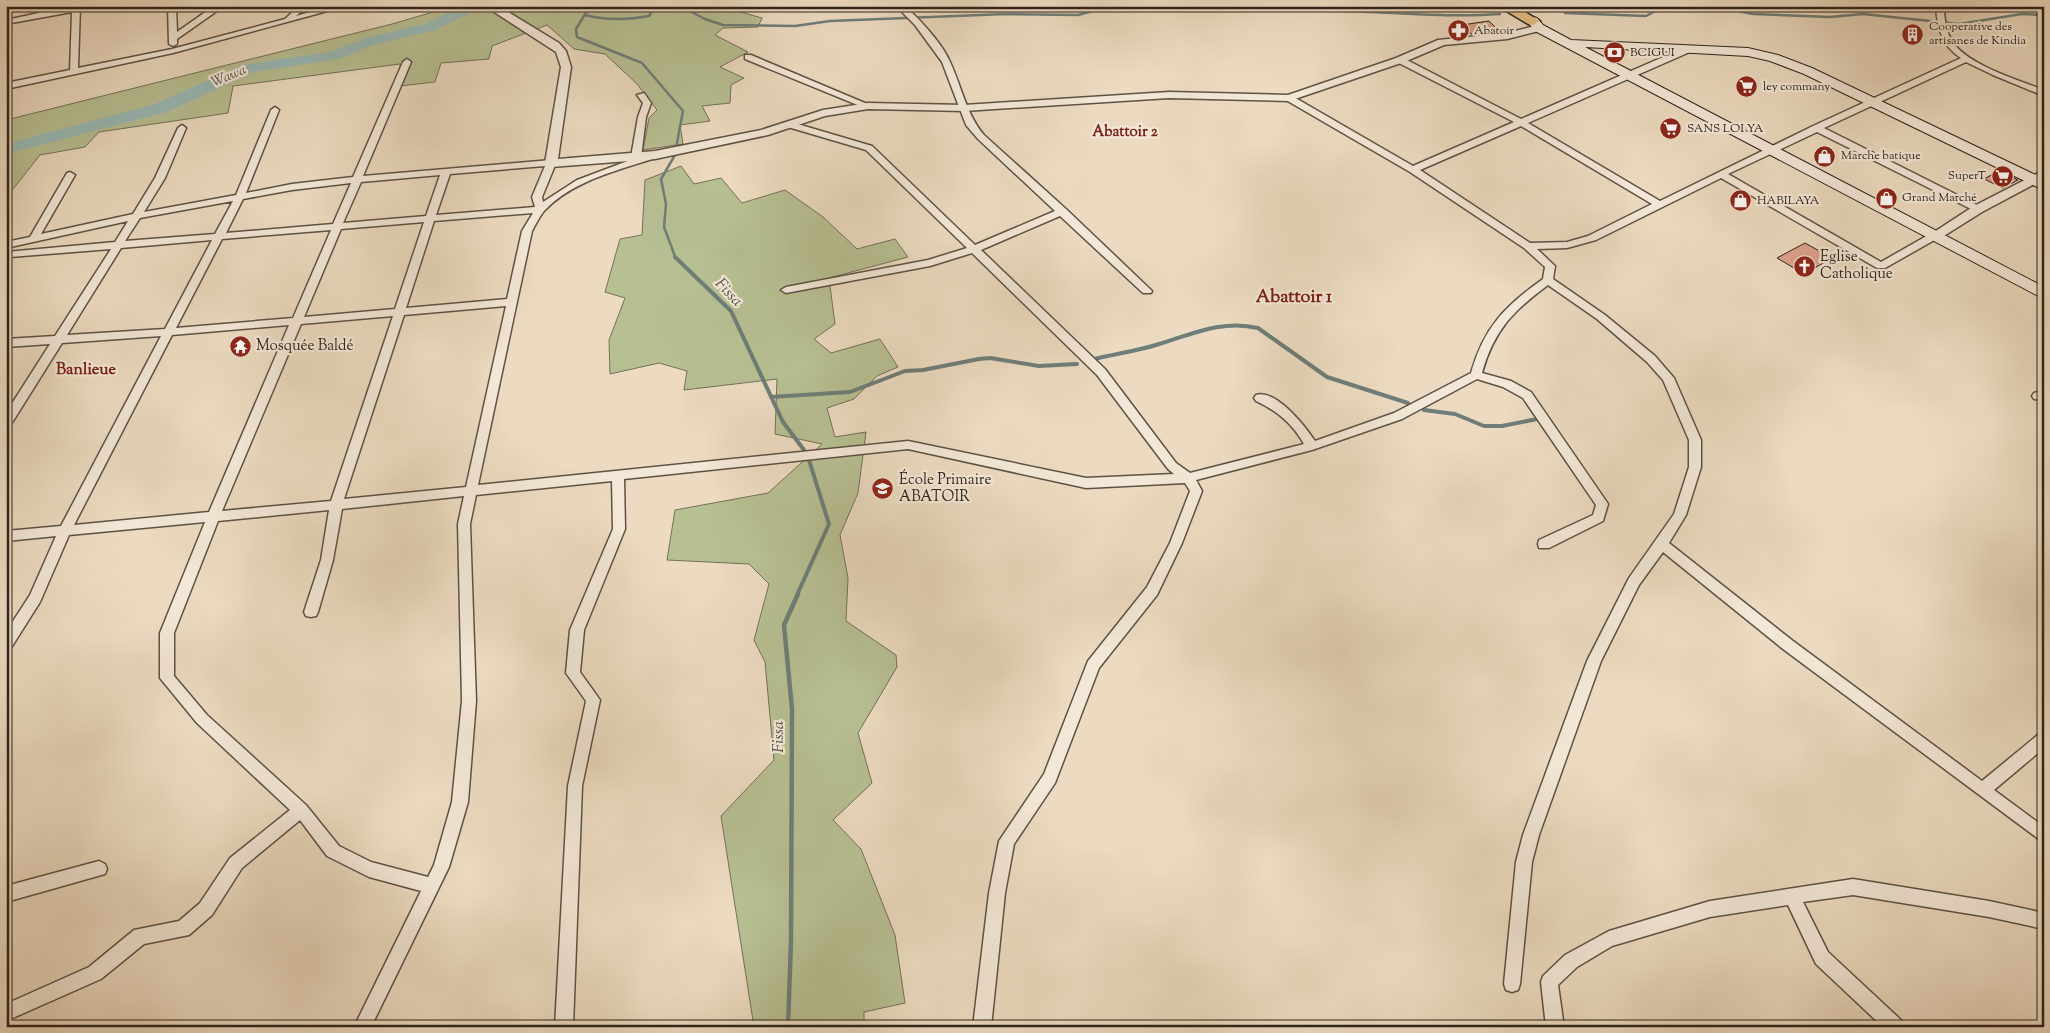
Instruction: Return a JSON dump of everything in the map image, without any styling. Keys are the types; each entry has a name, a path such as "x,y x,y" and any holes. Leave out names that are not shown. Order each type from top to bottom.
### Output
{"main road":[{"path":"1504,6 1629,76 2044,294"},
{"path":"1527,6 1536,25"},
{"path":"1568,43 1748,52 1774,58 1808,71 2040,180"}],"street":[{"path":"172,6 173,51"},
{"path":"173,38 220,6"},
{"path":"282,22 304,6"},
{"path":"6,86 173,51 342,6"},
{"path":"900,6 918,23 946,62 969,123 981,137 1147,292"},
{"path":"1940,6 1941,22 1954,50 1966,59 2044,93"},
{"path":"491,7 556,46 565,60 566,67 551,163 537,197 541,209"},
{"path":"6,22 76,8 74,72"},
{"path":"7,253 18,242 34,238 136,216 292,187 446,171 654,155 728,142 791,125 823,113 868,106 964,108 1161,96 1289,98 1400,60 1442,42 1507,36 1536,25"},
{"path":"1413,170 1689,49"},
{"path":"748,58 868,106"},
{"path":"1528,246 1567,245 1592,238 1770,150 1966,59"},
{"path":"1400,60 1522,123 1660,205"},
{"path":"407,62 213,517 168,633 167,678 202,719 301,810 332,851 369,869 432,886"},
{"path":"636,157 642,117 647,103 641,95"},
{"path":"1289,98 1413,170 1528,246 1550,266 1548,280 1520,300 1495,325 1482,350 1476,374"},
{"path":"6,644 35,598 65,530 239,198 275,110"},
{"path":"791,125 868,148 1101,372 1172,466 1188,478 1196,491 1176,543 1152,591 1093,666 1050,778 1008,841 997,893 982,1027"},
{"path":"6,423 160,178 182,128"},
{"path":"1816,128 1978,209"},
{"path":"362,1027 441,867 460,802 469,701 464,524 528,231 541,209 556,196 599,174 654,155"},
{"path":"311,612 327,560 336,505 446,171"},
{"path":"34,238 70,174"},
{"path":"1721,174 1881,266 1978,209 2040,180"},
{"path":"7,253 541,209"},
{"path":"786,290 930,263 974,249 1063,212"},
{"path":"1512,984 1524,862 1531,835 1594,661 1634,582 1662,544 1680,515 1696,467 1694,440 1684,411 1668,378 1651,359 1601,317 1548,280"},
{"path":"6,343 296,322 512,302"},
{"path":"6,536 336,505 908,445 1086,484 1188,478 1312,446 1398,416 1476,374 1508,384 1527,395 1602,504 1599,518 1544,544"},
{"path":"1260,398 1283,409 1298,424 1312,446"},
{"path":"564,1027 575,786 593,700 573,673 577,630 619,529 618,475"},
{"path":"1662,544 1788,645 1984,789 2044,836"},
{"path":"1984,789 2044,739"},
{"path":"6,1013 95,973 140,936 184,929 206,909 236,863 301,810"},
{"path":"6,894 99,869"},
{"path":"1555,1027 1549,982 1571,961 1609,939 1710,910 1853,887 1989,909 2044,921"},
{"path":"1792,896 1822,958 1896,1027"}],"green space":[{"path":"454,6 743,6 737,11 762,18 758,27 723,28 715,35 748,52 720,67 744,78 731,85 730,103 702,106 710,121 680,125 683,144 643,150 649,118 657,110 637,84 605,54 574,49 547,25 492,46 489,59 441,63 435,82 400,86 400,64 233,86 228,113 99,132 85,147 40,155 6,198 6,120 392,24"},
{"path":"681,166 694,184 721,178 742,203 785,190 823,217 857,249 895,239 908,257 829,278 835,324 814,339 831,353 880,339 898,367 877,376 854,399 827,408 835,437 866,432 858,493 840,535 848,578 846,621 896,655 897,667 858,733 872,783 833,820 861,849 895,935 905,1003 864,1012 864,1027 754,1027 721,816 774,760 765,662 754,640 769,584 749,564 667,560 675,510 768,493 822,444 775,434 777,379 684,390 687,371 659,363 610,374 609,340 625,298 605,292 620,239 642,235 645,180"}],"building":[{"path":"1489,21 1499,31 1471,34 1462,25"},
{"name":"SuperT","path":"1999,171 2018,180 2003,188 1984,179"},
{"name":"Eglise Catholique","path":"1805,243 1832,258 1804,274 1777,258"}],"waterway":[{"name":"Wawa","path":"6,149 161,108 249,68 332,56 371,41 430,27 465,10 482,6"},
{"name":"Fissa","path":"590,6 576,29 577,37 642,63 683,111 676,148"},
{"path":"585,15 609,19 649,16 655,6"},
{"path":"680,6 705,19 723,25 795,26 830,21 1006,14 1078,15 1112,6"},
{"path":"1149,6 1197,9 1340,11 1440,15 1500,14"},
{"path":"1565,13 1646,16 1665,6"},
{"path":"1711,6 1753,14 1830,17 1863,14 1959,24 2022,14 2044,15"},
{"name":"Fissa","path":"675,155 661,179 666,204 664,227 675,257"},
{"name":"Fissa","path":"675,257 731,311 771,397"},
{"path":"1095,359 1148,347 1206,329 1232,325 1245,326 1258,328 1327,377 1408,403"},
{"path":"771,397 850,392 905,371 923,370 979,359 990,358 1039,366 1077,364"},
{"name":"Fissa","path":"771,397 783,422 804,450"},
{"path":"1424,410 1455,414 1484,426 1502,426 1537,419"},
{"name":"Fissa","path":"797,595 829,524 809,460"},
{"name":"Fissa","path":"788,1027 791,941 792,709 784,625 798,594"}],"place":[{"name":"Abatoir","path":"1458,31"},
{"name":"Cooperative des artisanes de Kindia","path":"1913,34"},
{"name":"BCIGUI","path":"1614,53"},
{"name":"ley commany","path":"1747,87"},
{"name":"SANS LOI YA","path":"1671,129"},
{"name":"Marche batique","path":"1825,156"},
{"name":"SuperT","path":"2002,176"},
{"name":"Grand Marché","path":"1886,198"},
{"name":"HABILAYA","path":"1741,201"},
{"name":"Eglise Catholique","path":"1804,266"},
{"name":"Mosquée Baldé","path":"240,346"},
{"name":"École Primaire ABATOIR","path":"883,489"}],"district":[{"name":"Abattoir 2","path":"1125,132"},
{"name":"Abattoir 1","path":"1294,298"},
{"name":"Banlieue","path":"86,370"}]}
